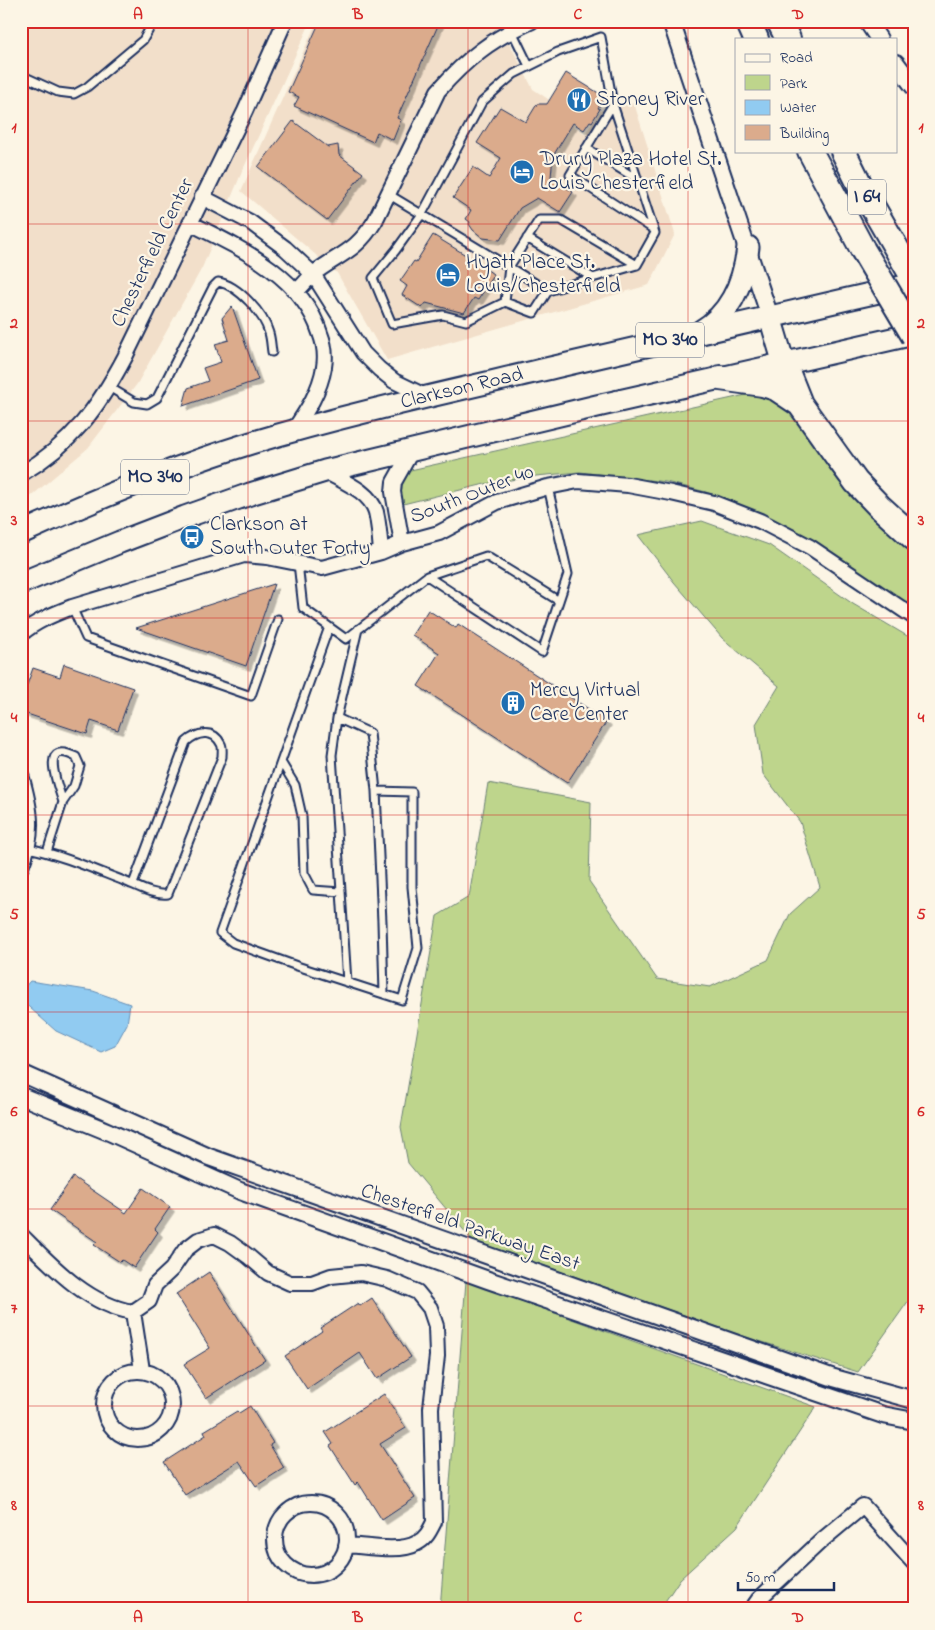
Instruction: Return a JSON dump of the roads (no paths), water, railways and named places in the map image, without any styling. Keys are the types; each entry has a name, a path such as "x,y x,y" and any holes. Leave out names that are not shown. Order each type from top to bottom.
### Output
{"highway":[{"path":"748,21 756,38"},
{"path":"779,21 788,38"},
{"name":"I 64","path":"811,152 863,250 914,335"},
{"name":"I 64","path":"844,152 892,243 914,279"},
{"path":"784,364 800,404 856,482 914,538"},
{"path":"720,378 763,384 776,388 800,404"}],"main road":[{"path":"694,334 711,325 725,311 734,297 742,281 748,247"},
{"name":"Clarkson Road","path":"21,533 158,476 207,458 293,431 694,334 914,284"},
{"path":"770,317 784,364"},
{"name":"MO 340","path":"21,583 185,517 250,494 325,472 720,378 914,335"},
{"path":"21,591 69,564"}],"street":[{"name":"Chesterfield Center","path":"21,474 57,449 93,412 109,387 245,111 285,21"},
{"path":"297,291 313,274 353,248 366,236 438,92 472,56 510,26 532,21"},
{"path":"671,21 770,317"},
{"path":"867,21 878,38"},
{"path":"898,67 914,87"},
{"path":"202,196 250,222 285,248 313,274 363,353 394,381 427,398"},
{"path":"190,223 234,245 272,270 297,291 317,322 324,344 324,365 319,386 311,404 293,431"},
{"name":"South Outer 40","path":"402,543 393,492 394,482 412,450"},
{"name":"South Outer 40","path":"325,472 368,498 376,511 381,552 402,543 439,533 497,502 548,487 578,481 618,484 714,503 760,522 810,547 914,617"},
{"path":"21,634 50,615 72,607 244,555 267,556 322,568 381,552"},
{"path":"21,775 29,802 30,824 28,848 21,867"},
{"name":"Chesterfield Parkway East","path":"21,1073 227,1164 834,1378 914,1400"},
{"name":"Chesterfield Parkway East","path":"21,1096 109,1132 249,1194 488,1280 883,1415 914,1421"},
{"path":"21,1235 62,1276 111,1306 133,1312 149,1301 155,1285 172,1269 185,1250 198,1240 214,1235 230,1243 268,1273 290,1283 312,1283 331,1276 361,1273 387,1279 417,1292 430,1308 436,1326 437,1356 431,1408 434,1522 428,1534 417,1544 401,1548 346,1545"},
{"path":"133,1312 142,1370"},
{"path":"130,1370 142,1370 154,1374 164,1383 172,1396 172,1409 165,1426 158,1433 147,1438 138,1439 123,1436 113,1429 106,1419 103,1408 104,1394 110,1383 119,1375 130,1370"},
{"path":"315,1503 333,1511 342,1520 346,1533 346,1545 344,1554 327,1571 306,1574 294,1570 284,1562 275,1544 276,1532 281,1518 290,1509 302,1504 315,1503"},
{"path":"752,1609 759,1599 821,1541 863,1506 914,1563"}],"lane":[{"path":"21,75 58,92 74,94 81,91 143,40 154,21"},
{"path":"510,26 529,66"},
{"path":"601,37 613,104 655,233 637,265 548,290 534,313 505,302 466,321 444,316 392,324 373,278 422,214 482,102 514,74 558,52 601,37"},
{"path":"613,104 570,175 653,229"},
{"path":"586,148 637,179"},
{"path":"388,194 548,290"},
{"path":"505,302 509,267 538,220 561,220 637,265"},
{"path":"527,238 593,278"},
{"path":"109,387 134,402 147,404 157,398 212,287 218,282 227,283 237,290 264,319 269,333 272,352"},
{"path":"427,576 542,652 568,574 548,487"},
{"path":"298,563 303,608 346,639 427,576 486,556 559,602"},
{"path":"72,607 86,638 251,696 278,619"},
{"path":"330,627 220,933 234,943 297,966 402,1000 418,948 412,887 412,792 376,791"},
{"path":"347,982 332,755 337,718 358,629"},
{"path":"337,718 370,733 376,791 384,994"},
{"path":"28,848 47,852 162,895 168,894 222,757 222,745 214,736 205,733 193,736 186,742 133,884"},
{"path":"47,852 63,802 74,786 80,766 76,757 68,753 59,753 52,764 63,802"},
{"path":"281,762 295,785 302,816 304,873 313,890 341,892"}],"water":[{"path":"30,981 93,991 130,1004 127,1024 115,1046 101,1052 56,1031 21,1000 21,991"}],"place":[{"name":"Stoney River","path":"579,100"},
{"name":"Drury Plaza Hotel St. Louis Chesterfield","path":"522,172"},
{"name":"Hyatt Place St. Louis/Chesterfield","path":"448,275"},
{"name":"Clarkson at South Outer Forty","path":"192,537"},
{"name":"Mercy Virtual Care Center","path":"513,703"}]}
